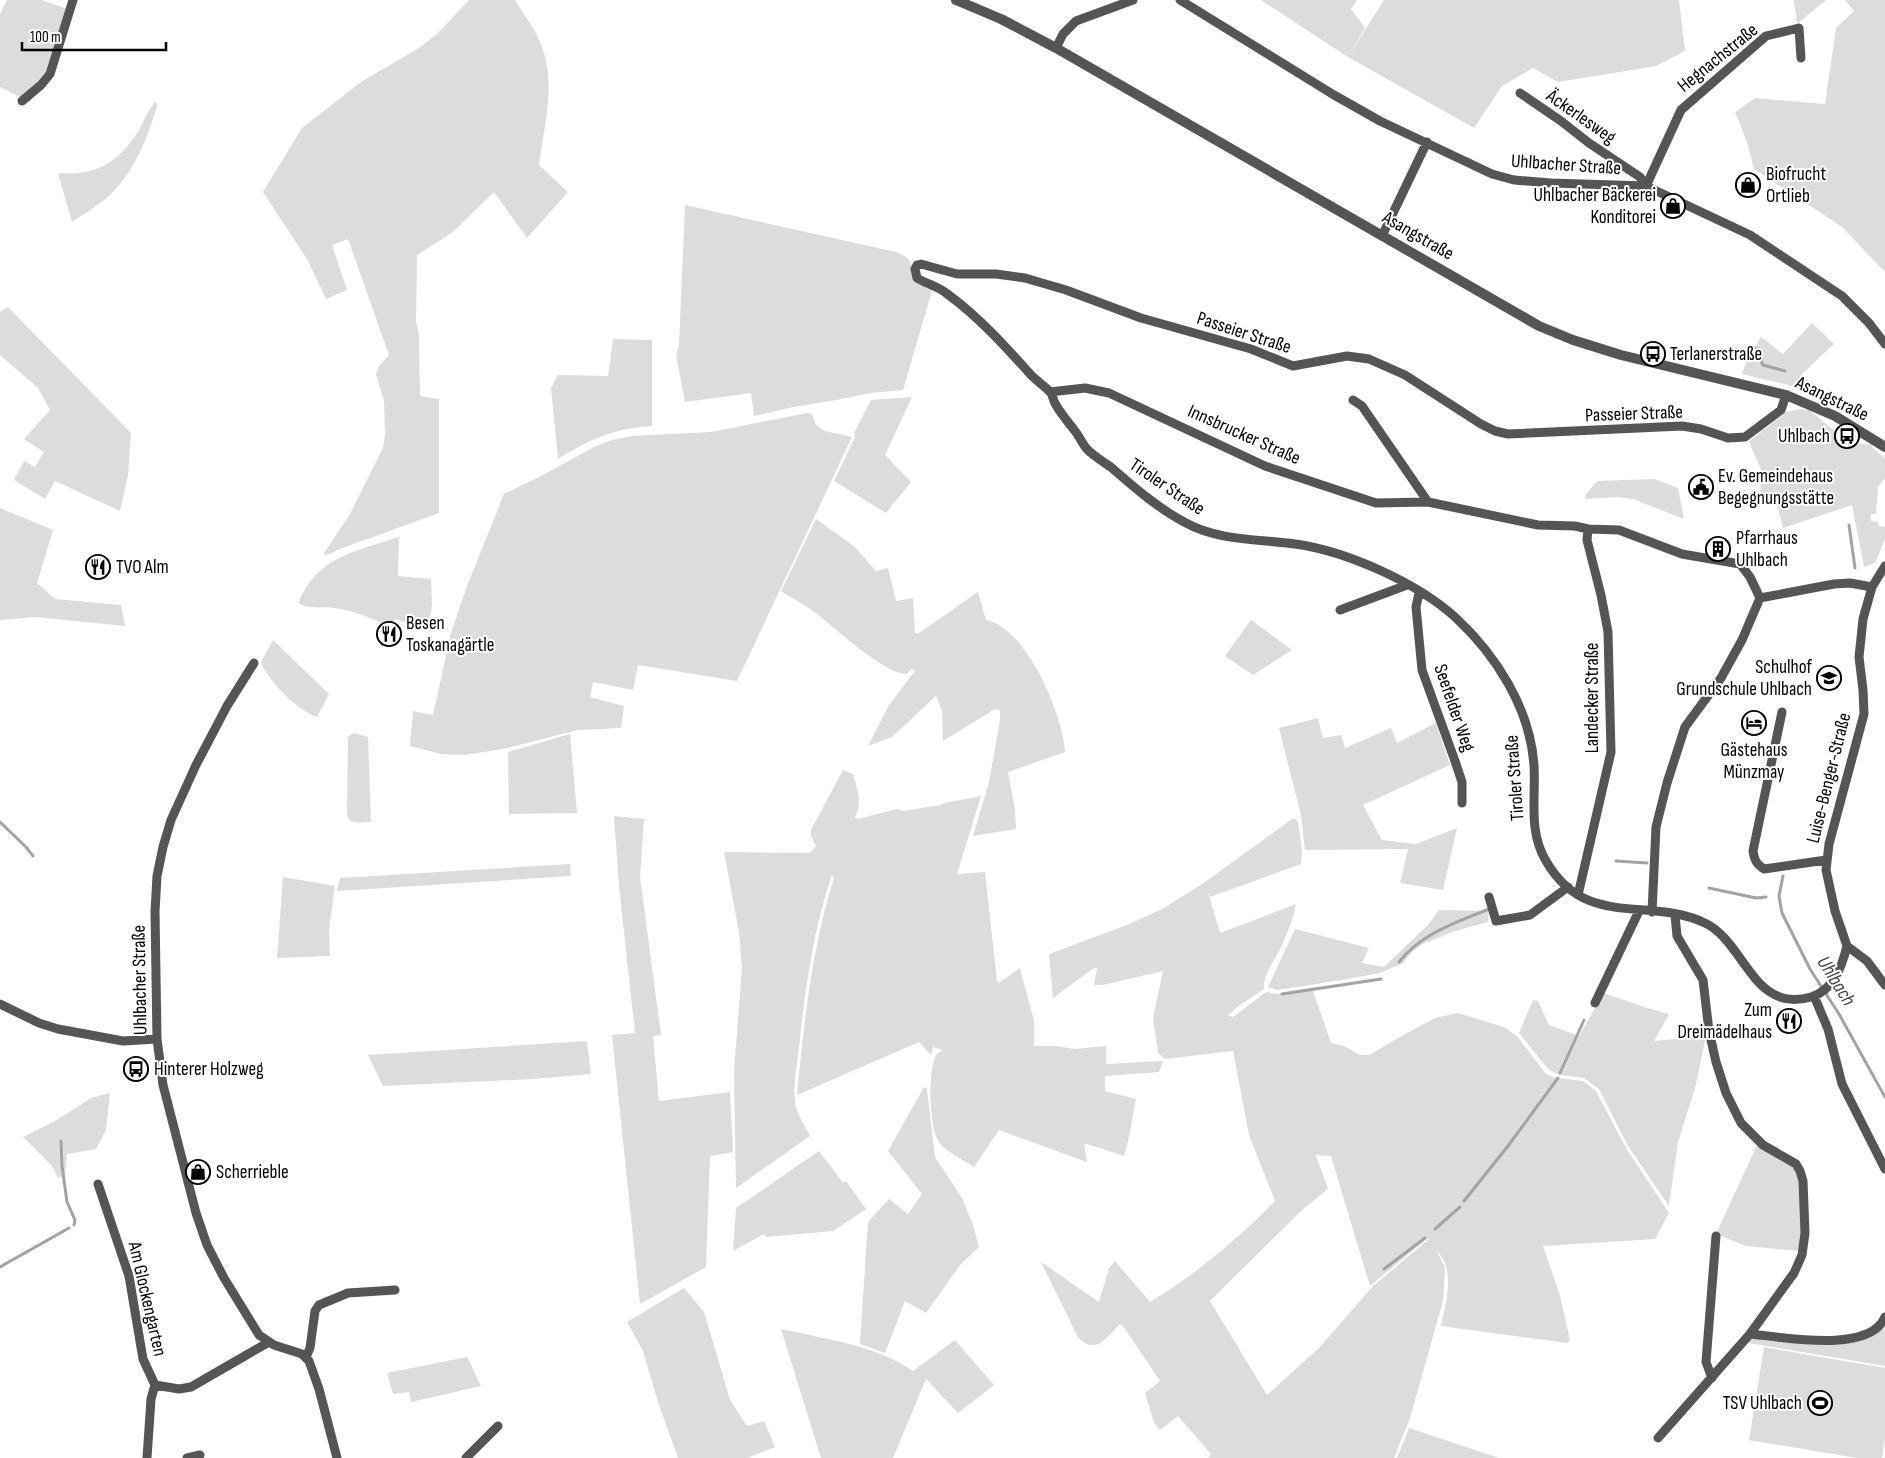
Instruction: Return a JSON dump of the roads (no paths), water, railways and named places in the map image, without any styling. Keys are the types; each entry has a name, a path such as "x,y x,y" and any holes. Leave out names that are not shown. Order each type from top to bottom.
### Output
{"street":[{"path":"22,101 50,74 73,0"},
{"name":"Asangstraße","path":"956,0 1001,19 1056,48 1539,326 1568,338 1658,365 1786,395 1835,416 1885,447"},
{"path":"1056,48 1064,34 1076,21 1132,0"},
{"name":"Uhlbacher Straße","path":"1180,0 1334,95 1380,121 1492,174 1514,180 1551,183 1646,186 1750,235 1846,301 1869,322 1885,344"},
{"name":"Hegnachstraße","path":"1646,186 1681,110 1766,36 1799,28 1801,58"},
{"name":"Äckerlesweg","path":"1520,93 1640,177 1646,186"},
{"path":"1382,236 1427,142"},
{"name":"Passeier Straße","path":"1086,448 1057,406 1050,392 1042,387 1011,351 966,309 944,291 917,278 916,266 921,264 956,274 996,274 1025,278 1066,290 1142,318 1251,349 1293,366 1347,356 1369,359 1405,375 1482,424 1495,431 1508,434 1682,426 1701,429 1728,438 1745,437 1781,410 1786,395"},
{"name":"Innsbrucker Straße","path":"1050,392 1085,388 1109,393 1266,466 1376,502 1428,502 1538,526 1575,526 1588,529 1619,530 1682,554 1740,564 1750,577 1760,598"},
{"path":"1353,400 1362,406 1428,502"},
{"name":"Tiroler Straße","path":"1086,448 1162,508 1194,528 1224,536 1292,543 1333,552 1366,564 1407,585 1448,612 1467,630 1495,664 1516,700 1527,726 1532,751 1536,836 1548,864 1568,888 1585,899 1603,905 1675,915 1701,921 1714,929 1756,979 1770,992 1782,998 1790,999 1816,995"},
{"name":"Landecker Straße","path":"1578,895 1610,752 1608,632 1587,540 1588,529"},
{"name":"Luise-Benger-Straße","path":"1847,946 1830,891 1826,860 1864,714 1859,657 1866,604 1872,587 1885,566"},
{"path":"1652,912 1656,827 1667,783 1685,727 1721,678 1742,640 1760,598 1834,584 1872,587"},
{"path":"1340,610 1407,585"},
{"name":"Seefelder Weg","path":"1419,593 1416,607 1422,670 1456,761 1462,782 1462,803"},
{"name":"Uhlbacher Straße","path":"254,663 227,706 199,759 176,807 164,840 157,876 155,912 157,1039 162,1082 200,1225 213,1258 254,1328 261,1336 269,1342 306,1357"},
{"path":"1782,712 1753,851 1754,858 1764,869 1826,860"},
{"path":"1489,897 1496,921 1530,915 1568,888"},
{"path":"1595,1003 1639,910"},
{"path":"1658,1438 1750,1334 1794,1273 1802,1255 1805,1233 1803,1181 1796,1164 1763,1145 1741,1123 1726,1093 1709,1031 1703,980 1677,936 1675,915"},
{"path":"1885,985 1867,961 1847,946 1842,966 1835,979 1816,995 1828,1029 1842,1084 1885,1169"},
{"path":"0,1004 39,1023 58,1029 123,1041 157,1039"},
{"name":"Am Glockengarten","path":"98,1184 129,1276 143,1359 155,1385 179,1389 192,1387 269,1342"},
{"path":"1712,1378 1706,1362 1716,1236"},
{"path":"337,1458 315,1375 306,1357 310,1348 315,1311 318,1305 348,1293 395,1290"},
{"path":"1750,1334 1809,1340 1859,1338 1883,1321"},
{"path":"147,1458 151,1398 155,1385"},
{"path":"466,1458 498,1426"},
{"path":"187,1458 200,1455"}],"waterway":[{"name":"Uhlbach","path":"1755,348 1763,365 1785,371"},
{"name":"Uhlbach","path":"1849,525 1855,568"},
{"path":"0,822 33,856"},
{"path":"1616,861 1647,863"},
{"name":"Uhlbach","path":"1783,876 1779,896 1782,913 1810,969 1839,1014 1885,1097"},
{"path":"1709,888 1756,898 1766,897"},
{"path":"1399,962 1428,936 1489,909"},
{"path":"1282,994 1381,979"},
{"path":"1560,1073 1584,1020"},
{"path":"1464,1201 1508,1146 1558,1078"},
{"path":"61,1141 67,1202 75,1220 74,1225"},
{"path":"1435,1229 1460,1207"},
{"path":"0,1267 69,1228"},
{"path":"1384,1269 1425,1238"}],"place":[{"name":"Biofrucht Ortlieb","path":"1748,185"},
{"name":"Uhlbacher Bäckerei Konditorei","path":"1673,206"},
{"name":"Terlanerstraße","path":"1653,354"},
{"name":"Uhlbach","path":"1847,436"},
{"name":"Ev. Gemeindehaus Begegnungsstätte","path":"1701,487"},
{"name":"Pfarrhaus Uhlbach","path":"1718,549"},
{"name":"TVO Alm","path":"98,567"},
{"name":"Besen Toskanagärtle","path":"389,634"},
{"name":"Schulhof Grundschule Uhlbach","path":"1829,678"},
{"name":"Gästehaus Münzmay","path":"1754,723"},
{"name":"Zum Dreimädelhaus","path":"1789,1021"},
{"name":"Hinterer Holzweg","path":"136,1069"},
{"name":"Scherrieble","path":"198,1172"},
{"name":"TSV Uhlbach","path":"1820,1403"}]}
